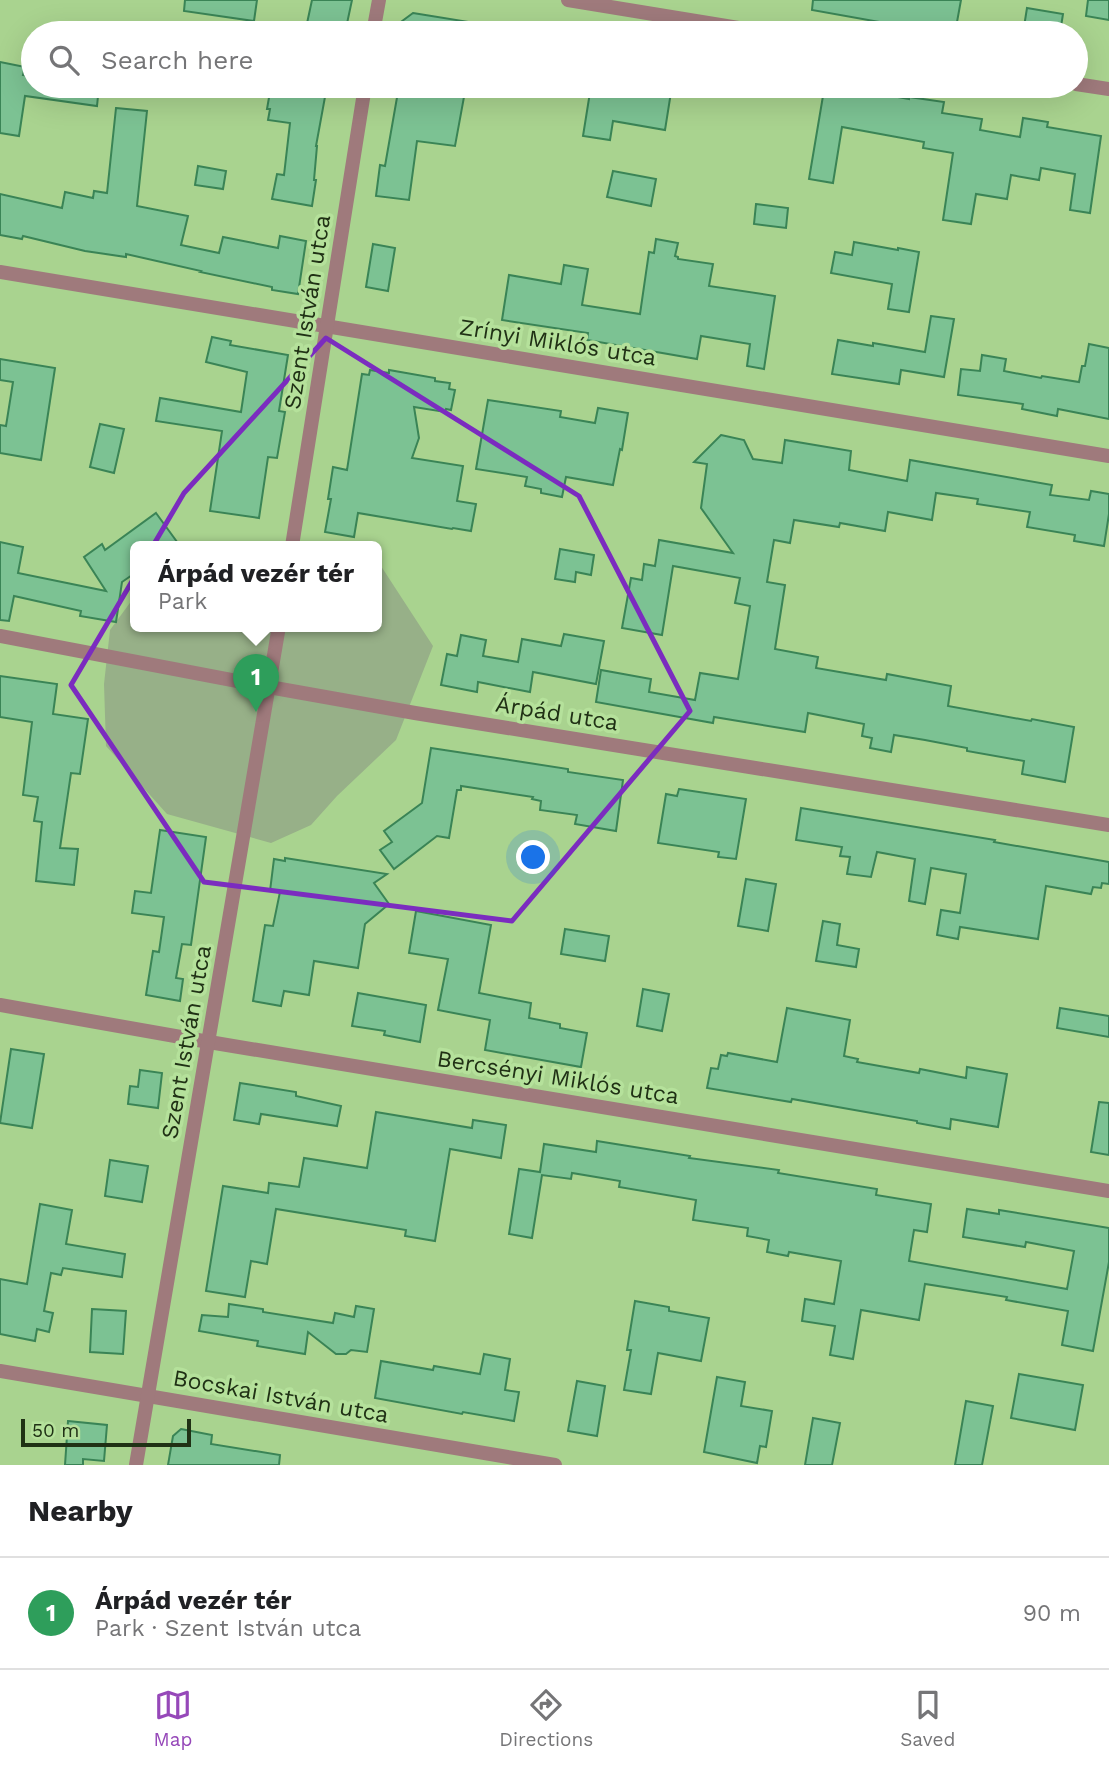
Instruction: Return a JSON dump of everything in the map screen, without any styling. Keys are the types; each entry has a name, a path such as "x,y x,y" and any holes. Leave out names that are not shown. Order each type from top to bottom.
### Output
{"street":[{"path":"375,21 379,0"},
{"path":"568,0 696,21"},
{"path":"1088,86 1109,89"},
{"name":"Szent István utca","path":"293,541 363,98"},
{"name":"Zrínyi Miklós utca","path":"0,272 1109,456"},
{"name":"Szent István utca","path":"136,1465 278,632"},
{"name":"Árpád utca","path":"0,636 415,713 1109,825"},
{"name":"Bercsényi Miklós utca","path":"0,1005 1109,1191"},
{"name":"Bocskai István utca","path":"0,1371 555,1465"}],"highlighted area":[{"path":"326,338 579,496 690,711 512,921 204,882 71,685 184,493"}],"green space":[{"path":"382,568 433,646 396,740 337,796 311,825 271,843 167,814 106,746 104,684 110,630 130,603 130,632 382,632"}],"building":[{"path":"185,0 257,0 254,21 184,11"},
{"path":"312,0 352,0 348,21 308,21"},
{"path":"813,0 961,0 957,21 874,21 812,10"},
{"path":"1088,0 1109,0 1109,20 1086,16"},
{"path":"1027,8 1063,14 1062,21 1025,21"},
{"path":"413,13 463,21 402,21"},
{"path":"0,62 21,66 21,98 25,98 19,136 0,133"},
{"path":"39,98 98,98 97,106"},
{"path":"269,98 325,98 316,146 316,180 312,206 272,199 277,174 284,175 290,123 268,120 270,109 267,109"},
{"path":"397,98 464,98 455,146 417,141 409,200 376,196 380,165 385,166"},
{"path":"589,98 670,98 665,130 613,121 610,140 583,136"},
{"path":"823,98 916,98 944,102 942,113 982,119 980,130 1020,137 1023,118 1048,122 1047,127 1101,136 1090,213 1070,210 1075,174 1041,168 1039,180 1011,175 1007,199 976,194 971,224 943,220 953,153 923,148 924,142 842,127 833,183 809,179"},
{"path":"116,108 147,111 137,206 188,216 181,245 219,253 223,237 278,248 280,236 306,241 298,294 126,254 126,257 85,251 23,236 22,239 0,235 0,194 62,208 65,192 93,198 94,191 107,193"},
{"path":"198,166 226,171 223,189 195,185"},
{"path":"613,171 656,179 651,206 607,197"},
{"path":"756,204 788,208 786,228 754,224"},
{"path":"656,239 678,243 675,256 678,259 713,264 709,286 775,296 764,369 747,366 750,344 701,336 697,359 587,340 588,333 502,320 509,275 561,284 564,265 588,269 582,305 640,314 649,252 654,253"},
{"path":"854,242 919,252 909,312 888,309 892,284 831,273 835,252 852,255"},
{"path":"373,244 395,248 388,291 366,287"},
{"path":"931,316 954,319 944,377 901,370 899,384 832,374 838,340 925,352"},
{"path":"212,337 231,341 230,345 288,355 279,411 285,412 277,458 268,457 259,518 210,511 222,431 156,421 160,398 241,412 247,372 206,362"},
{"path":"1089,344 1109,348 1109,419 1058,409 1057,416 1022,409 1023,404 958,395 961,369 980,371 982,355 1006,359 1004,371 1079,382"},
{"path":"0,359 55,368 41,460 0,453 0,425 6,426 13,382 0,380"},
{"path":"370,370 389,373 389,370 435,378 435,381 450,383 449,389 455,390 451,410 446,409 445,412 414,407 419,438 412,458 463,466 457,501 476,504 471,531 358,513 354,537 325,532 333,467 347,470 362,374 369,375"},
{"path":"488,400 561,411 560,417 595,423 598,408 628,413 613,485 566,477 562,497 541,493 541,489 525,486 527,477 476,469"},
{"path":"100,424 124,429 114,473 90,467"},
{"path":"721,435 744,440 753,459 782,463 785,440 851,451 849,470 907,481 910,460 1052,485 1050,495 1089,500 1091,491 1109,494 1104,546 1074,541 1075,535 1027,527 1030,512 977,504 978,499 936,493 932,520 888,512 885,531 840,523 839,527 794,520 790,543 774,540 767,582 785,585 775,649 818,657 816,668 886,680 887,674 951,686 948,706 1074,727 1065,782 1022,774 1024,761 925,740 894,735 891,752 870,748 872,738 862,736 864,724 808,713 805,732 714,717 713,723 596,702 601,670 651,679 649,692 695,700 700,673 738,679 750,606 735,603 740,578 673,566 662,635 622,628 631,578 642,580 644,564 655,566 659,540 733,553 701,508 707,464 694,462"},
{"path":"156,513 176,541 130,541 130,576 122,582 116,622 80,616 81,611 14,596 9,621 0,620 0,542 23,547 18,573 106,591 84,557 102,544 105,550"},
{"path":"560,549 594,555 591,575 576,572 575,582 555,579"},
{"path":"564,634 604,641 596,684 533,672 530,692 478,682 477,692 441,685 447,654 457,656 461,635 486,640 483,656 518,662 522,639 561,646"},
{"path":"0,676 57,684 53,714 88,719 80,774 71,773 60,848 78,849 74,885 36,881 42,822 34,821 38,797 23,795 32,722 0,717"},
{"path":"431,748 623,780 616,831 575,824 577,815 540,810 541,801 532,799 533,797 461,786 461,790 457,790 449,838 437,836 394,869 380,850 392,842 384,831 422,803"},
{"path":"679,789 746,799 736,859 718,857 719,852 658,843 666,794 677,796"},
{"path":"801,808 1109,862 1109,884 1102,883 1101,888 1093,887 1091,894 1046,886 1038,939 960,927 958,939 937,935 941,910 960,913 966,874 931,868 925,904 909,901 915,859 877,852 871,877 847,874 850,857 840,856 842,847 796,840"},
{"path":"160,830 206,837 191,945 182,944 176,978 183,979 180,1001 146,995 153,951 159,952 164,917 132,913 135,891 151,893"},
{"path":"285,858 387,874 374,883 389,904 365,924 358,968 314,961 309,995 284,991 281,1006 253,1001 265,925 273,926 280,892 270,891 274,859 285,861"},
{"path":"746,879 776,884 768,931 738,926"},
{"path":"416,911 491,925 479,993 531,1003 529,1018 587,1033 581,1067 485,1050 490,1020 438,1010 448,959 409,953"},
{"path":"823,921 840,924 837,945 859,949 856,967 816,961"},
{"path":"565,929 609,936 605,961 561,954"},
{"path":"643,989 669,994 662,1031 637,1026"},
{"path":"358,993 426,1005 420,1042 384,1035 385,1031 352,1026"},
{"path":"787,1008 850,1020 844,1056 858,1059 857,1062 919,1073 920,1069 966,1078 967,1067 1007,1074 998,1127 951,1119 950,1129 792,1099 791,1102 707,1088 711,1068 718,1069 721,1055 727,1056 728,1053 777,1062"},
{"path":"1060,1008 1109,1016 1109,1037 1057,1028"},
{"path":"11,1049 44,1054 32,1128 0,1123"},
{"path":"140,1070 162,1073 158,1108 128,1104 130,1086 138,1087"},
{"path":"240,1083 296,1092 296,1096 341,1106 337,1126 261,1114 259,1124 234,1120"},
{"path":"1099,1102 1109,1103 1109,1155 1091,1152"},
{"path":"376,1112 472,1128 473,1120 506,1125 501,1158 450,1149 435,1241 405,1236 406,1230 276,1209 267,1264 251,1261 245,1297 206,1291 223,1186 268,1193 269,1183 299,1187 304,1158 367,1168"},
{"path":"597,1141 690,1156 689,1158 779,1170 778,1173 877,1189 876,1195 931,1204 927,1232 914,1230 909,1261 1067,1289 1074,1251 1026,1242 1025,1247 963,1237 967,1209 999,1214 999,1210 1109,1228 1109,1262 1093,1351 1062,1345 1068,1311 1006,1300 1007,1297 925,1284 919,1320 861,1310 853,1359 830,1355 835,1326 802,1321 805,1299 834,1304 841,1261 789,1252 788,1256 767,1252 769,1240 747,1236 748,1228 693,1220 696,1200 619,1187 620,1181 572,1173 571,1179 542,1175 532,1238 509,1234 519,1169 540,1172 544,1144 596,1152"},
{"path":"110,1160 148,1166 142,1202 105,1196"},
{"path":"40,1204 72,1210 66,1244 125,1254 122,1277 63,1268 61,1275 51,1273 44,1311 53,1313 49,1332 37,1329 35,1341 0,1334 0,1279 27,1284"},
{"path":"635,1301 669,1307 669,1311 709,1318 701,1361 658,1353 651,1394 624,1390"},
{"path":"229,1304 333,1323 335,1313 354,1317 356,1306 374,1309 367,1352 351,1350 346,1354 336,1354 308,1332 305,1354 257,1346 258,1341 199,1331 202,1315 228,1317"},
{"path":"92,1309 126,1311 123,1354 90,1352"},
{"path":"484,1354 510,1359 505,1390 519,1392 514,1421 375,1398 381,1361 433,1370 434,1366 480,1374"},
{"path":"1019,1374 1083,1385 1075,1430 1011,1418"},
{"path":"717,1377 745,1382 741,1406 772,1411 766,1447 760,1446 757,1463 704,1452"},
{"path":"577,1381 605,1386 597,1436 568,1431"},
{"path":"966,1401 993,1406 982,1465 955,1465"},
{"path":"813,1418 840,1423 832,1465 805,1465"},
{"path":"68,1421 107,1425 104,1461 83,1459 83,1465 65,1465"},
{"path":"181,1429 212,1435 211,1444 280,1455 279,1465 168,1465 173,1436"}],"place":[{"name":"Árpád vezér tér","path":"256,712"}]}
